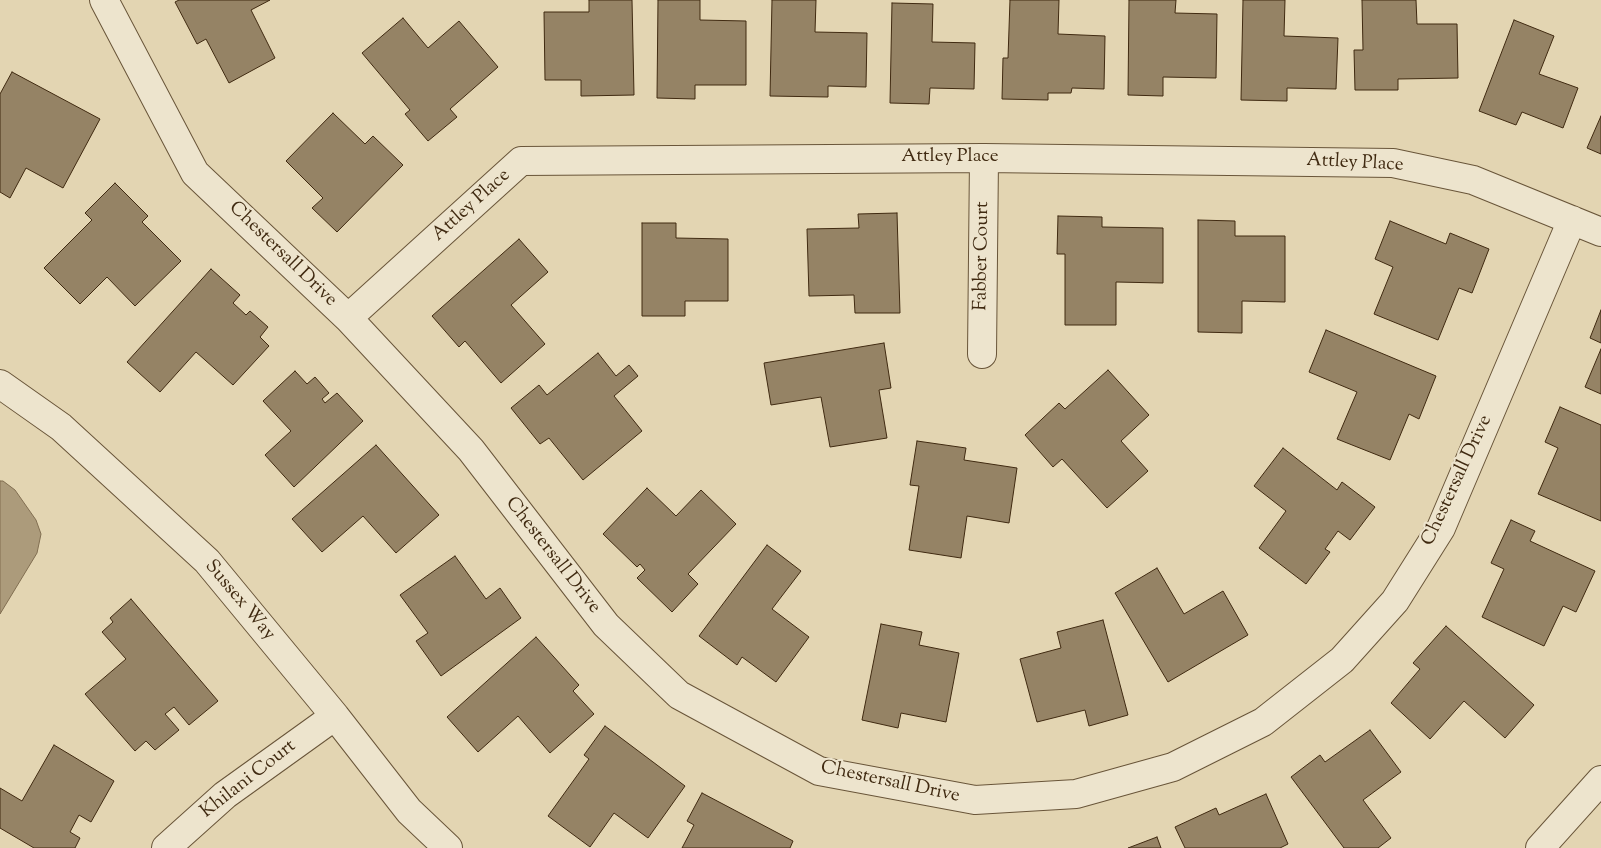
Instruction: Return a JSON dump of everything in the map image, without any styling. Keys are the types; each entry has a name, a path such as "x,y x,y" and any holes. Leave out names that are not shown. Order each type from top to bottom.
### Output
{"street":[{"name":"Chestersall Drive","path":"104,0 196,173 348,318 471,450 606,625 680,695 819,771 975,800 1076,794 1173,767 1263,722 1342,660 1395,601 1441,528 1572,220"},
{"name":"Attley Place","path":"348,318 521,161 984,158 1393,163 1473,180 1601,232"},
{"name":"Fabber Court","path":"982,354 984,158"},
{"name":"Sussex Way","path":"0,384 61,427 207,561 335,716 409,811 448,848"},
{"name":"Khilani Court","path":"166,848 225,795 335,716"},
{"path":"1540,848 1601,780"}],"shaded area":[{"path":"0,481 3,481 15,490 36,520 41,534 37,553 0,614"}],"building":[{"path":"179,0 270,0 251,10 275,58 229,83 206,39 197,44 175,2"},
{"path":"589,0 632,0 634,95 581,96 581,80 545,80 544,12 589,12"},
{"path":"658,0 700,0 700,20 746,21 746,85 695,85 695,99 657,98"},
{"path":"772,0 816,0 815,32 867,33 866,87 828,86 828,97 770,96"},
{"path":"1010,0 1059,0 1058,34 1105,36 1104,89 1072,88 1071,93 1048,93 1048,100 1002,99 1003,58 1008,58"},
{"path":"1129,0 1176,0 1175,13 1217,14 1216,78 1163,77 1163,96 1128,95"},
{"path":"1243,0 1285,0 1284,36 1338,38 1336,89 1287,88 1287,101 1241,100"},
{"path":"1362,0 1416,0 1417,24 1457,24 1458,78 1398,79 1398,90 1355,90 1354,50 1363,50"},
{"path":"892,3 933,4 932,42 975,43 974,89 930,88 929,104 890,103"},
{"path":"403,18 428,48 459,21 498,67 450,109 457,117 428,141 405,114 410,110 362,53"},
{"path":"1514,20 1554,36 1539,74 1578,88 1563,128 1522,112 1516,125 1479,111"},
{"path":"12,72 100,119 63,188 26,168 10,198 0,192 0,94"},
{"path":"333,113 365,144 373,136 403,165 337,232 312,208 323,198 286,161"},
{"path":"1601,116 1601,154 1587,148"},
{"path":"115,183 148,216 142,222 181,261 135,306 107,277 80,304 44,268 92,220 85,213"},
{"path":"897,213 900,313 855,313 854,295 809,296 807,229 859,228 858,214"},
{"path":"1058,216 1102,217 1102,227 1163,228 1163,283 1116,282 1116,325 1065,325 1065,254 1057,254"},
{"path":"1198,220 1235,221 1235,236 1285,236 1285,302 1242,301 1242,333 1198,332"},
{"path":"1390,221 1446,244 1450,233 1489,249 1472,293 1459,288 1438,340 1374,314 1393,267 1375,259"},
{"path":"642,223 676,223 676,238 728,239 728,301 685,301 685,316 642,316"},
{"path":"519,239 548,272 511,305 545,344 501,383 465,341 459,347 432,316"},
{"path":"211,269 240,295 233,303 246,315 250,311 268,327 260,337 269,346 233,385 196,352 160,392 127,362"},
{"path":"1601,310 1601,343 1590,338"},
{"path":"1326,330 1436,376 1419,419 1409,414 1390,460 1337,439 1357,392 1309,372"},
{"path":"884,343 891,388 879,390 887,438 830,447 821,397 771,405 764,363"},
{"path":"1601,349 1601,394 1585,387"},
{"path":"598,353 616,376 629,365 638,376 614,396 642,431 583,480 549,438 540,444 511,408 539,385 547,395"},
{"path":"1108,370 1149,415 1121,441 1148,471 1107,508 1062,459 1053,467 1025,435 1059,403 1065,409"},
{"path":"295,371 307,384 315,377 329,393 322,399 325,403 337,393 363,421 294,487 265,455 291,431 263,401"},
{"path":"1560,407 1601,425 1601,521 1538,494 1558,448 1545,442"},
{"path":"917,441 966,448 964,460 1017,468 1009,523 967,516 961,558 909,550 919,486 910,485"},
{"path":"376,445 439,515 396,553 363,516 322,552 292,519"},
{"path":"1283,448 1337,490 1342,482 1375,507 1350,540 1338,531 1325,549 1330,552 1306,584 1259,548 1286,511 1254,486"},
{"path":"647,488 676,516 701,490 736,524 688,574 698,584 672,612 637,578 645,570 640,564 637,567 603,534"},
{"path":"1511,520 1535,531 1530,541 1595,571 1576,612 1563,606 1544,646 1482,617 1504,569 1491,563"},
{"path":"767,545 801,571 772,609 809,637 776,682 742,657 737,665 699,636"},
{"path":"455,556 486,599 500,588 521,618 441,676 416,641 428,633 400,595"},
{"path":"1157,568 1184,614 1223,591 1248,635 1168,682 1115,593"},
{"path":"131,599 218,701 189,725 174,707 165,714 179,730 155,750 146,741 135,751 85,694 126,659 102,632 113,622 110,618"},
{"path":"1103,620 1128,715 1089,726 1085,710 1037,722 1020,659 1061,648 1057,632"},
{"path":"881,624 922,632 919,645 959,653 946,722 901,713 898,728 862,720"},
{"path":"1446,626 1534,705 1505,738 1464,701 1430,739 1391,703 1420,669 1413,663"},
{"path":"536,637 579,685 573,691 594,714 550,753 518,716 478,752 447,717"},
{"path":"605,726 685,786 648,838 614,813 590,847 548,816 589,759 584,755"},
{"path":"1370,730 1401,772 1363,800 1391,838 1378,848 1344,848 1291,777 1320,755 1325,762"},
{"path":"54,745 114,781 91,822 79,815 70,832 80,838 75,848 34,848 0,828 0,788 22,801"},
{"path":"702,793 793,841 790,848 682,848 694,825 687,821"},
{"path":"1266,794 1288,844 1280,848 1185,848 1175,827 1216,808 1219,815"},
{"path":"1157,837 1161,848 1128,848"}]}
